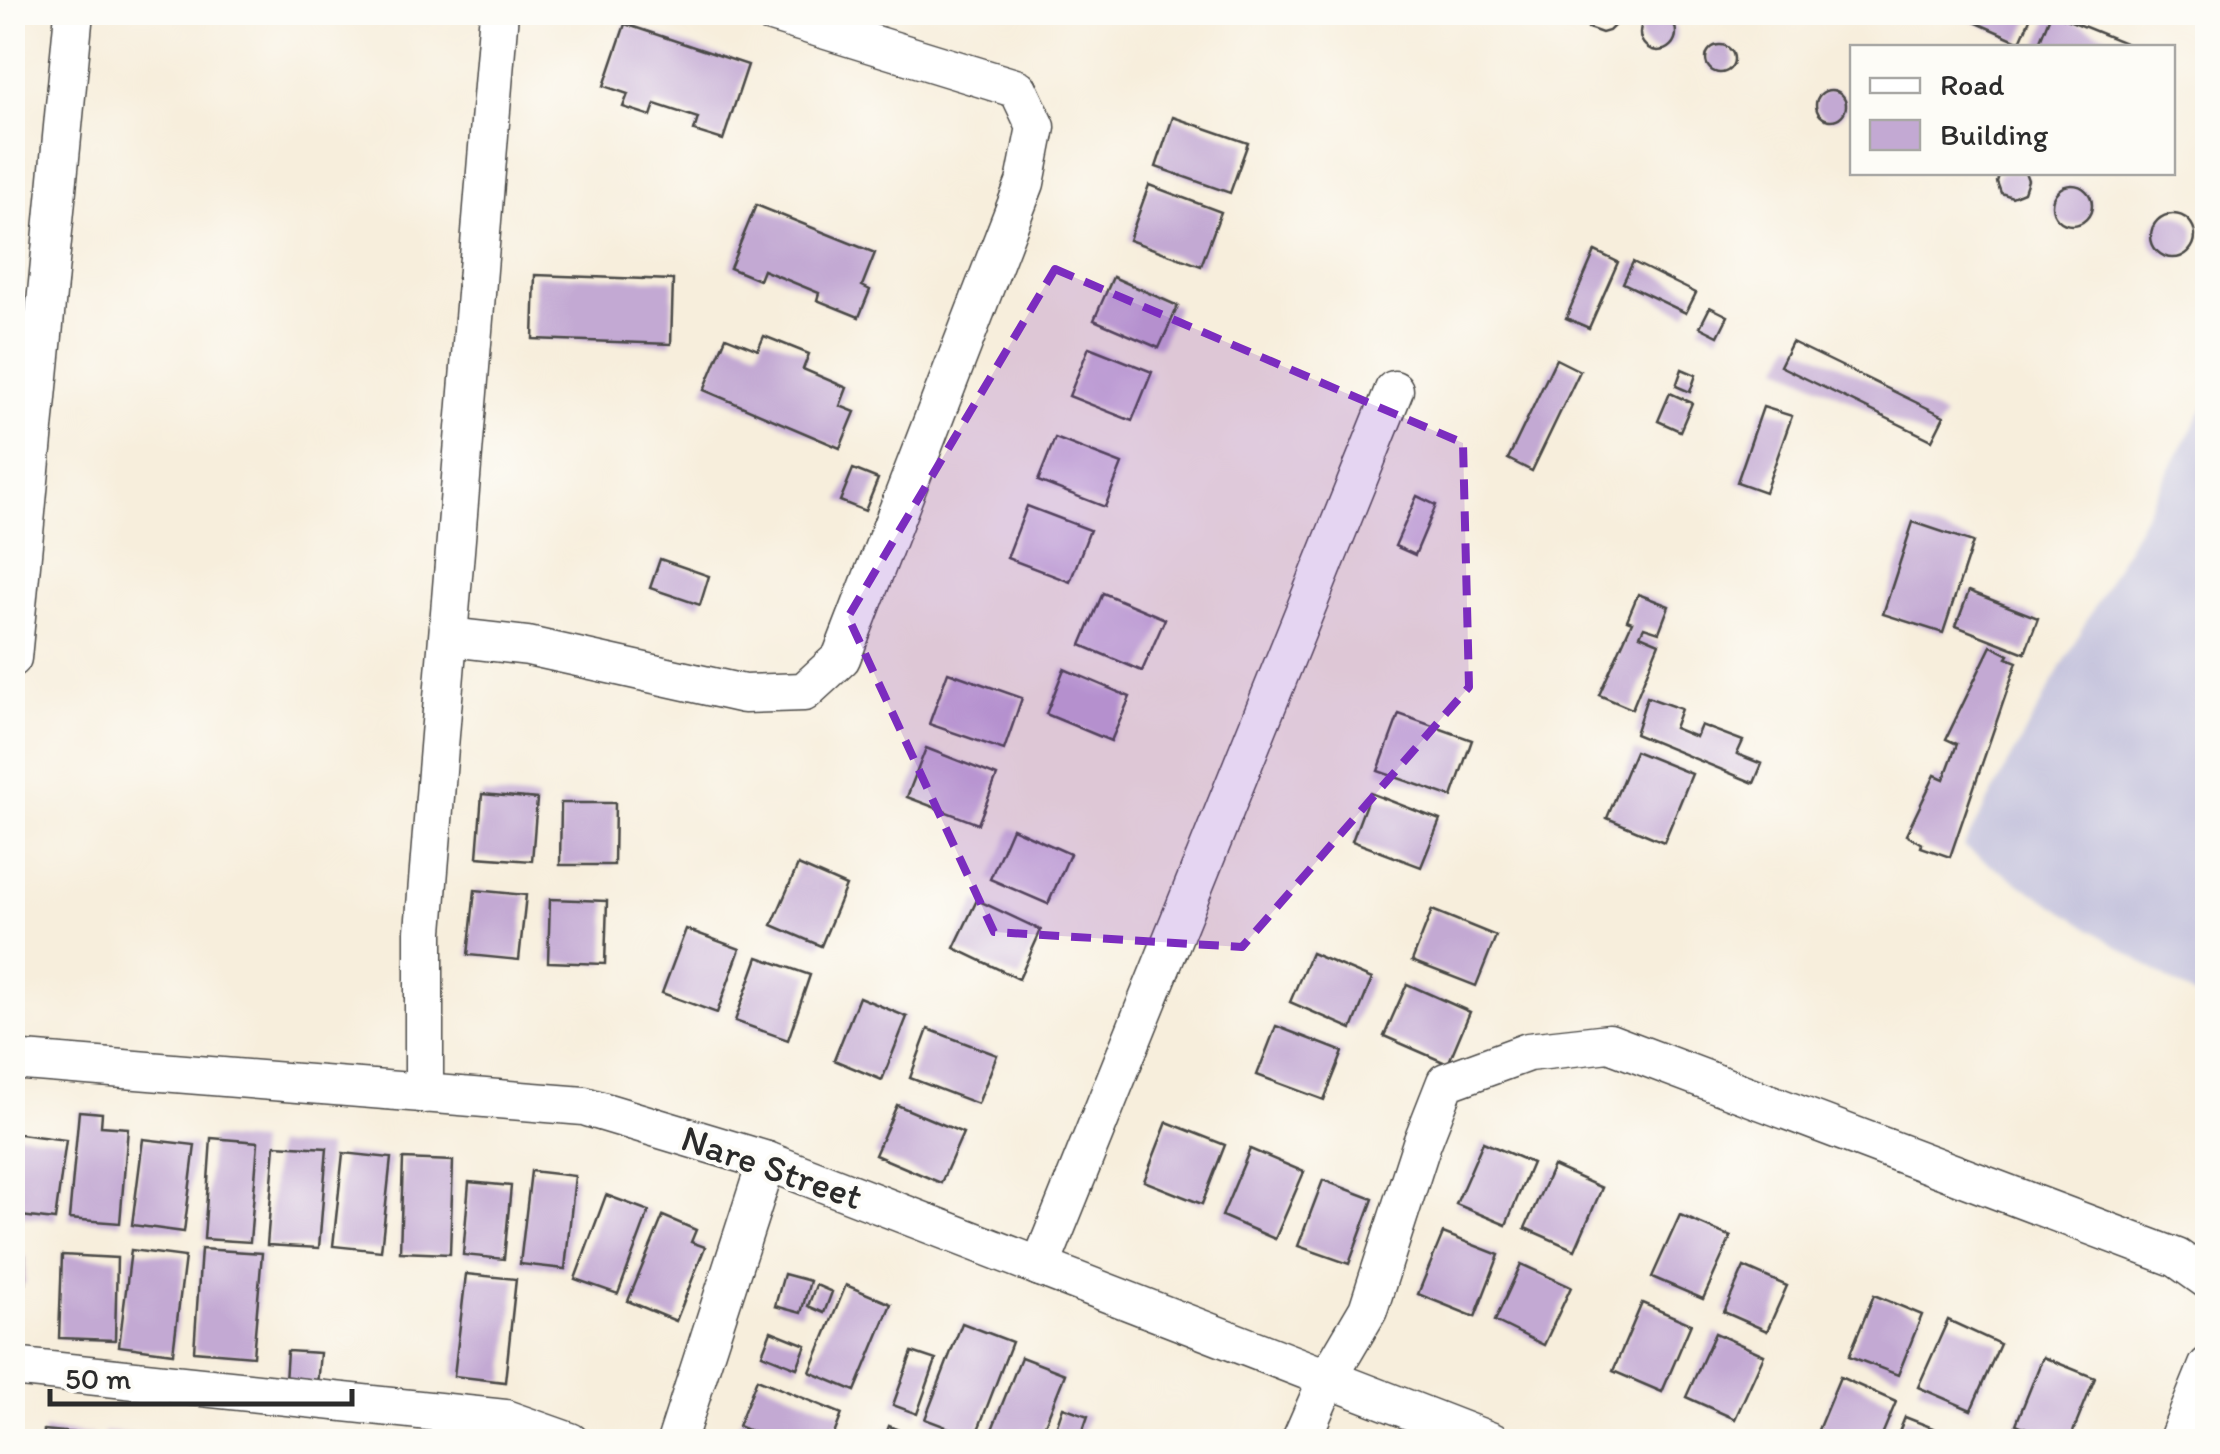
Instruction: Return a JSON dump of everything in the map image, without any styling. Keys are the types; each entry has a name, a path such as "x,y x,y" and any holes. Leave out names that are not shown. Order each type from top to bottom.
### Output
{"street":[{"path":"12,658 74,12"},
{"path":"424,1094 424,931 500,12"},
{"path":"450,637 528,646 744,694 804,692 841,658 1025,183 1036,127 1018,89 768,12"},
{"path":"1040,1266 1394,390"},
{"path":"1300,1442 1328,1378 1368,1310 1446,1082 1528,1052 1609,1043 2177,1258 2208,1280"},
{"name":"Nare Street","path":"12,1060 584,1106 767,1160 1492,1442"},
{"path":"676,1442 767,1160"},
{"path":"2177,1442 2208,1366"},
{"path":"12,1368 506,1419 570,1442"}],"highlighted area":[{"path":"1055,269 1463,443 1469,687 1242,947 994,932 848,617"}],"shaded area":[{"path":"2207,401 2208,1004 1963,847"}],"building":[{"path":"1581,12 1619,12 1620,20 1602,33 1588,28"},
{"path":"1952,12 2033,12 2020,42"},
{"path":"2051,13 2130,45 2038,45"},
{"path":"1658,15 1670,21 1676,33 1670,45 1658,51 1646,45 1640,33 1646,21"},
{"path":"625,24 748,65 723,140 694,131 698,118 655,104 651,116 623,107 628,94 604,86"},
{"path":"1720,45 1730,49 1734,59 1730,69 1720,73 1710,69 1706,59 1710,49"},
{"path":"1831,90 1842,94 1846,105 1842,116 1831,120 1820,116 1816,105 1820,94"},
{"path":"1173,117 1248,143 1230,193 1156,167"},
{"path":"1999,175 2026,175 2028,180 2024,192 2012,197 2001,193"},
{"path":"1149,185 1221,212 1201,266 1129,240"},
{"path":"2072,185 2086,191 2092,205 2086,219 2072,225 2058,219 2052,205 2058,191"},
{"path":"756,205 875,253 862,286 870,290 859,317 817,300 819,293 763,270 759,280 730,268"},
{"path":"2173,214 2189,220 2195,236 2189,252 2173,258 2157,252 2151,236 2157,220"},
{"path":"1595,251 1618,262 1589,328 1566,318"},
{"path":"1633,262 1696,293 1686,313 1623,283"},
{"path":"535,275 673,280 671,344 533,339"},
{"path":"1113,277 1178,306 1159,348 1094,320"},
{"path":"1710,307 1728,316 1718,336 1700,327"},
{"path":"764,336 809,354 803,369 847,388 840,406 855,412 840,448 704,390 726,337 758,350"},
{"path":"1792,342 1944,416 1932,440 1780,366"},
{"path":"1089,347 1152,372 1132,421 1069,396"},
{"path":"1556,359 1580,371 1532,471 1508,459"},
{"path":"1682,369 1696,375 1690,392 1676,386"},
{"path":"1670,393 1692,403 1680,431 1658,421"},
{"path":"1763,407 1792,416 1765,492 1737,482"},
{"path":"1055,438 1122,464 1105,507 1038,481"},
{"path":"853,469 878,479 865,511 840,501"},
{"path":"1417,496 1436,505 1415,555 1395,546"},
{"path":"1027,506 1090,530 1070,582 1007,558"},
{"path":"1913,522 1973,542 1943,633 1883,614"},
{"path":"660,559 709,576 700,605 650,588"},
{"path":"1969,591 2038,618 2025,653 1956,626"},
{"path":"1103,593 1165,619 1142,671 1081,645"},
{"path":"1638,594 1669,606 1659,632 1644,627 1640,635 1659,643 1632,709 1599,695 1632,622 1627,620"},
{"path":"1991,646 2017,662 1950,857 1921,847 1906,835 1935,775 1944,779 1957,744 1946,739"},
{"path":"1064,669 1130,697 1111,741 1046,714"},
{"path":"948,672 1022,698 1004,750 929,724"},
{"path":"1647,697 1681,709 1674,728 1696,737 1701,725 1743,741 1737,754 1762,764 1754,783 1635,734"},
{"path":"1399,714 1472,740 1452,797 1378,771"},
{"path":"926,748 997,776 978,824 907,797"},
{"path":"1635,751 1692,774 1664,842 1607,818"},
{"path":"1370,793 1440,820 1421,867 1352,841"},
{"path":"482,794 537,799 532,861 477,857"},
{"path":"561,803 615,803 614,865 560,865"},
{"path":"1012,828 1070,854 1048,904 990,879"},
{"path":"798,865 846,886 821,946 772,925"},
{"path":"475,890 526,895 519,960 468,955"},
{"path":"550,899 607,901 605,964 548,962"},
{"path":"977,900 1041,930 1019,979 954,948"},
{"path":"1432,910 1496,936 1476,986 1412,961"},
{"path":"686,929 740,949 717,1013 662,993"},
{"path":"1311,953 1372,979 1352,1029 1290,1002"},
{"path":"758,957 810,975 788,1040 735,1021"},
{"path":"1407,984 1470,1012 1448,1064 1384,1036"},
{"path":"859,997 907,1017 882,1080 834,1060"},
{"path":"1276,1026 1343,1052 1324,1100 1257,1075"},
{"path":"928,1029 997,1055 978,1104 910,1078"},
{"path":"897,1105 963,1133 941,1183 875,1155"},
{"path":"79,1111 102,1113 101,1126 128,1128 120,1223 69,1219"},
{"path":"1167,1122 1225,1145 1202,1204 1144,1181"},
{"path":"12,1133 66,1140 55,1220 12,1215"},
{"path":"211,1138 258,1142 250,1242 204,1239"},
{"path":"143,1139 195,1145 184,1232 132,1225"},
{"path":"1483,1142 1532,1163 1506,1225 1456,1204"},
{"path":"275,1145 327,1148 319,1248 267,1245"},
{"path":"1250,1149 1304,1172 1275,1239 1222,1216"},
{"path":"343,1153 391,1158 381,1251 333,1246"},
{"path":"403,1159 453,1161 450,1254 400,1252"},
{"path":"1553,1166 1602,1188 1575,1250 1525,1228"},
{"path":"531,1171 575,1176 565,1269 520,1264"},
{"path":"1323,1180 1373,1199 1349,1264 1298,1246"},
{"path":"469,1182 511,1186 504,1259 463,1255"},
{"path":"606,1195 649,1211 618,1294 575,1279"},
{"path":"1680,1215 1731,1237 1703,1299 1652,1277"},
{"path":"663,1216 696,1230 691,1242 705,1247 676,1321 628,1301"},
{"path":"1443,1233 1499,1255 1475,1317 1418,1294"},
{"path":"201,1249 262,1253 253,1356 194,1351"},
{"path":"131,1250 185,1257 173,1353 119,1346"},
{"path":"62,1255 117,1258 115,1340 59,1338"},
{"path":"25,1256 25,1284 12,1284 12,1257"},
{"path":"1521,1264 1571,1287 1544,1345 1495,1321"},
{"path":"1744,1267 1787,1286 1767,1331 1724,1312"},
{"path":"466,1274 516,1279 505,1382 454,1376"},
{"path":"784,1274 810,1281 801,1313 775,1306"},
{"path":"816,1285 832,1292 824,1313 808,1306"},
{"path":"846,1285 891,1304 855,1391 810,1372"},
{"path":"1874,1295 1922,1315 1898,1375 1849,1356"},
{"path":"1642,1303 1691,1324 1662,1392 1613,1371"},
{"path":"1948,1320 2000,1344 1971,1410 1918,1387"},
{"path":"962,1323 1012,1342 975,1438 925,1419"},
{"path":"771,1331 806,1345 797,1368 762,1354"},
{"path":"1715,1333 1764,1355 1735,1419 1686,1397"},
{"path":"287,1351 320,1353 317,1385 285,1382"},
{"path":"912,1352 936,1360 917,1414 893,1405"},
{"path":"1021,1357 1065,1374 1038,1442 987,1442"},
{"path":"2043,1357 2095,1378 2069,1442 2016,1424"},
{"path":"1840,1377 1896,1402 1879,1442 1813,1442"},
{"path":"757,1379 842,1414 831,1442 776,1442 738,1426"},
{"path":"1063,1407 1088,1416 1079,1442 1051,1442"},
{"path":"1905,1417 1958,1438 1956,1442 1895,1442"},
{"path":"889,1426 925,1441 925,1442 883,1442"},
{"path":"44,1430 93,1435 93,1442 43,1442"},
{"path":"104,1432 158,1436 158,1442 104,1442"}]}
